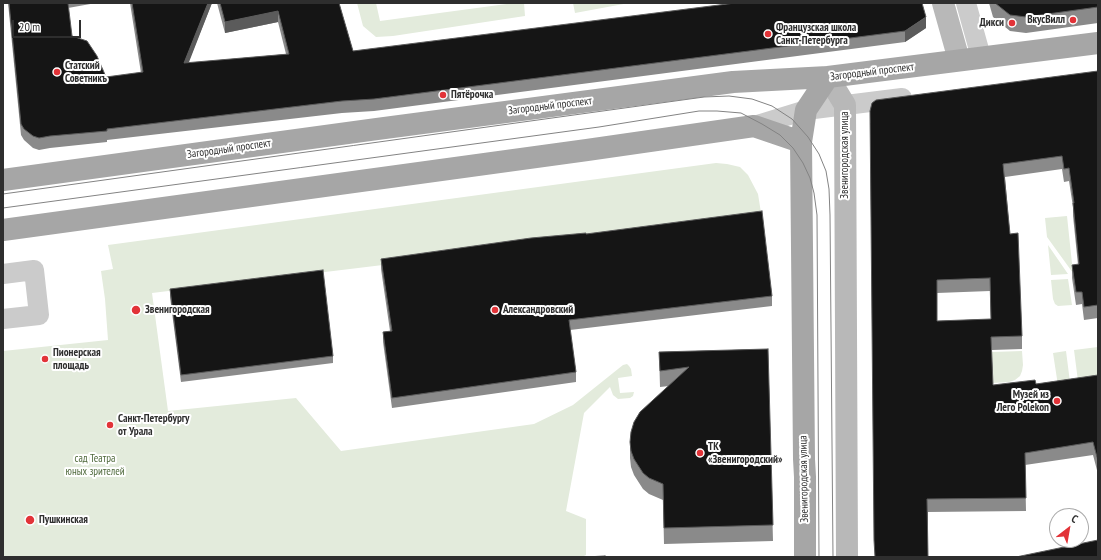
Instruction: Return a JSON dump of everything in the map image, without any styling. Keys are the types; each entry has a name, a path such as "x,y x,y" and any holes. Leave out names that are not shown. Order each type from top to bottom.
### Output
{"main road":[{"name":"Загородный проспект","path":"3,178 733,82 828,77 1098,43"},
{"name":"Звенигородская улица","path":"804,557 805,477 801,142 806,110 828,77"},
{"path":"3,230 754,126 801,142"}],"street":[{"path":"943,3 959,60"},
{"path":"966,3 981,57"},
{"name":"Звенигородская улица","path":"828,77 845,105 847,557"},
{"path":"754,126 806,110 923,95"},
{"path":"3,274 34,270 39,315 3,319"}],"green space":[{"path":"357,3 376,3 380,21 514,3 524,3 525,16 393,36 376,37 363,26"},
{"path":"573,3 629,3 575,13"},
{"name":"сад Театра юных зрителей","path":"716,163 740,167 748,175 758,194 762,219 152,293 168,411 296,398 341,451 534,424 573,405 623,365 627,364 631,369 632,376 618,378 620,393 634,392 633,396 630,398 618,399 613,395 610,387 584,413 566,511 586,519 586,555 582,557 3,557 3,351 108,340 101,271 113,269 108,245"},
{"path":"1067,216 1073,273 1047,237 1045,218"},
{"path":"1048,245 1068,274 1051,275"},
{"path":"1068,279 1072,305 1058,306 1055,304 1053,299 1051,280"},
{"path":"1098,347 1098,386 1079,389 1074,350"},
{"path":"1022,351 1023,365 1020,376 1009,382 993,383 992,352"},
{"path":"1066,351 1071,390 1059,392 1053,353"}],"building":[{"path":"9,3 68,3 72,36 87,41 97,56 106,77 143,72 132,3 208,3 184,63 289,54 278,11 225,22 220,3 339,3 353,51 735,3 922,3 926,17 905,31 374,99 342,101 107,129 107,131 39,138 33,136 24,129 21,124"},
{"path":"995,3 1098,3 1098,7 1026,17 1010,15"},
{"path":"1098,71 1098,305 1084,307 1082,292 1076,292 1072,265 1079,264 1074,203 1069,168 1064,169 1062,156 1003,164 1010,234 1018,233 1022,336 991,337 993,385 1035,380 1036,384 1098,375 1098,461 1093,442 1025,453 1026,498 927,499 928,557 875,557 870,111 872,103 876,100","holes":["990,278 991,319 937,321 937,280"]},
{"path":"762,211 772,296 569,320 576,372 392,398 383,332 392,331 381,259 531,238 586,234"},
{"path":"323,270 333,356 181,375 170,289"},
{"name":"ТК «Звенигородский»","path":"768,349 773,525 664,528 663,484 649,478 643,473 634,459 630,442 634,422 640,412 689,367 660,371 659,352"},
{"path":"1098,540 1098,557 1016,557 1059,548 1089,548 1089,542"}],"tram line":[{"path":"3,194 704,97 729,96 752,99 772,106 792,119 808,137 819,154 826,171 829,189 833,557"},
{"path":"3,208 599,127 699,111 741,113 780,135 793,148 803,163 810,178 814,193 817,215 819,557"}],"place":[{"name":"ВкусВилл","path":"1073,20"},
{"name":"Дикси","path":"1012,23"},
{"name":"Французская школа Санкт-Петербурга","path":"768,34"},
{"name":"Статский Советникъ","path":"57,72"},
{"name":"Пятёрочка","path":"443,95"},
{"name":"Звенигородская","path":"136,310"},
{"name":"Александровский","path":"495,310"},
{"name":"Пионерская площадь","path":"45,359"},
{"name":"Музей из Лего Polekon","path":"1057,401"},
{"name":"Санкт-Петербургу от Урала","path":"110,425"},
{"name":"ТК «Звенигородский»","path":"700,453"},
{"name":"Пушкинская","path":"30,520"}]}
